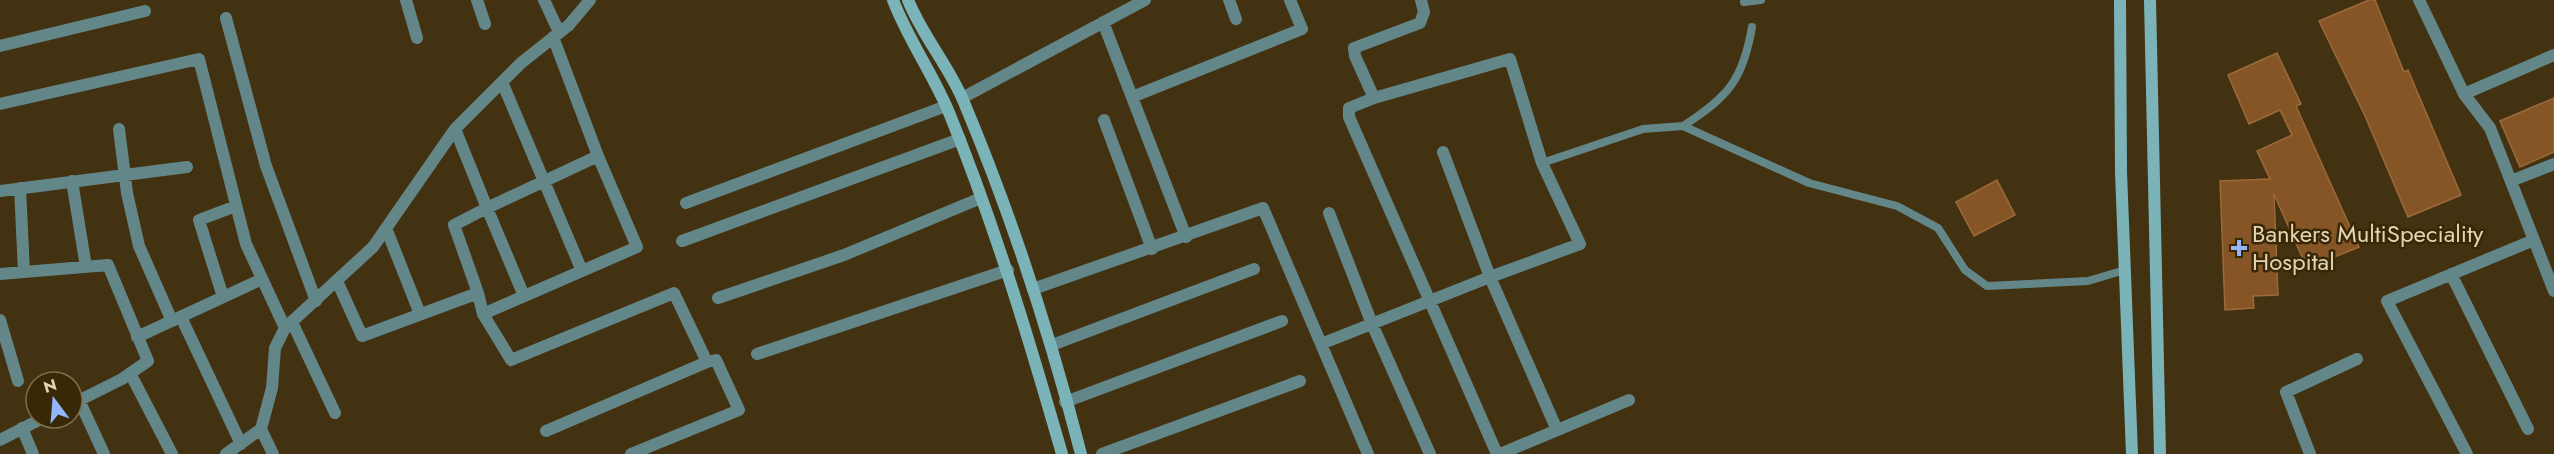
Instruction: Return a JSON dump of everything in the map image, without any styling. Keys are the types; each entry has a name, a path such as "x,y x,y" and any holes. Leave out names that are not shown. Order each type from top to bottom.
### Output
{"street":[{"path":"406,0 417,38"},
{"path":"477,0 485,24"},
{"path":"483,314 637,247 598,156 544,0"},
{"path":"226,454 261,429 273,388 275,348 289,325 373,247 455,129 502,82 569,25 590,0"},
{"path":"893,0 960,139 1008,270 1062,454"},
{"path":"908,0 962,98 1013,229 1052,345 1080,454"},
{"path":"962,98 1145,0"},
{"path":"1229,0 1236,19"},
{"path":"1132,97 1302,29 1290,0"},
{"path":"1374,98 1355,56 1354,48 1420,23 1424,12 1421,0"},
{"path":"2120,0 2125,270 2132,454"},
{"path":"2150,0 2160,454"},
{"path":"2419,0 2464,94 2490,128 2554,291"},
{"path":"0,46 145,10"},
{"path":"226,18 266,166 316,301"},
{"path":"1103,22 1186,237"},
{"path":"2464,94 2554,55"},
{"path":"0,104 199,59 246,244 262,279 335,413"},
{"path":"1321,344 1372,324 1432,300 1490,277 1580,244 1542,163 1510,59 1374,98 1354,105 1348,113 1432,300 1499,454 1629,400"},
{"path":"502,82 582,271"},
{"path":"686,203 946,106"},
{"path":"1104,120 1152,249"},
{"path":"119,129 139,246 241,444"},
{"path":"455,129 524,296"},
{"path":"682,241 960,139"},
{"path":"1443,152 1490,277 1557,430"},
{"path":"598,156 454,225 483,314 511,360 674,293 707,362"},
{"path":"2511,181 2554,164"},
{"path":"0,191 187,167"},
{"path":"72,181 86,267"},
{"path":"20,188 24,272"},
{"path":"718,298 844,255 981,198"},
{"path":"223,297 198,220 236,206"},
{"path":"1033,289 1152,249 1263,208 1368,454"},
{"path":"1329,213 1372,324 1430,454"},
{"path":"386,228 420,314"},
{"path":"2467,454 2387,301 2534,240"},
{"path":"0,274 108,265 148,361 84,397"},
{"path":"1052,345 1254,269"},
{"path":"757,354 1008,270"},
{"path":"2451,274 2528,429"},
{"path":"137,337 262,279"},
{"path":"337,281 362,336 478,293"},
{"path":"0,320 18,381"},
{"path":"1065,402 1282,321"},
{"path":"2310,454 2286,392 2357,359"},
{"path":"546,432 716,360 739,410 631,454"},
{"path":"130,373 172,454"},
{"path":"1102,454 1300,381"},
{"path":"84,418 104,454"},
{"path":"0,440 22,428 33,454"},
{"path":"261,429 273,454"}],"lane":[{"path":"1744,2 1761,0"},
{"path":"1542,163 1643,129 1683,126 1711,108 1732,86 1747,58 1752,27"},
{"path":"1683,126 1809,183 1897,206 1938,228 1965,270 1987,286 2088,281 2125,270"}],"building":[{"path":"2369,0 2375,0 2404,72 2408,70 2461,195 2408,217 2365,116 2319,21"},
{"path":"2277,53 2301,104 2296,106 2359,247 2307,268 2274,194 2278,295 2253,296 2254,308 2225,310 2220,181 2270,179 2257,151 2292,135 2280,110 2249,124 2228,75"},
{"path":"2554,98 2554,152 2520,167 2500,121"},
{"path":"1997,180 2015,215 1974,236 1956,202"}],"place":[{"name":"Bankers MultiSpeciality Hospital","path":"2239,248"}]}
